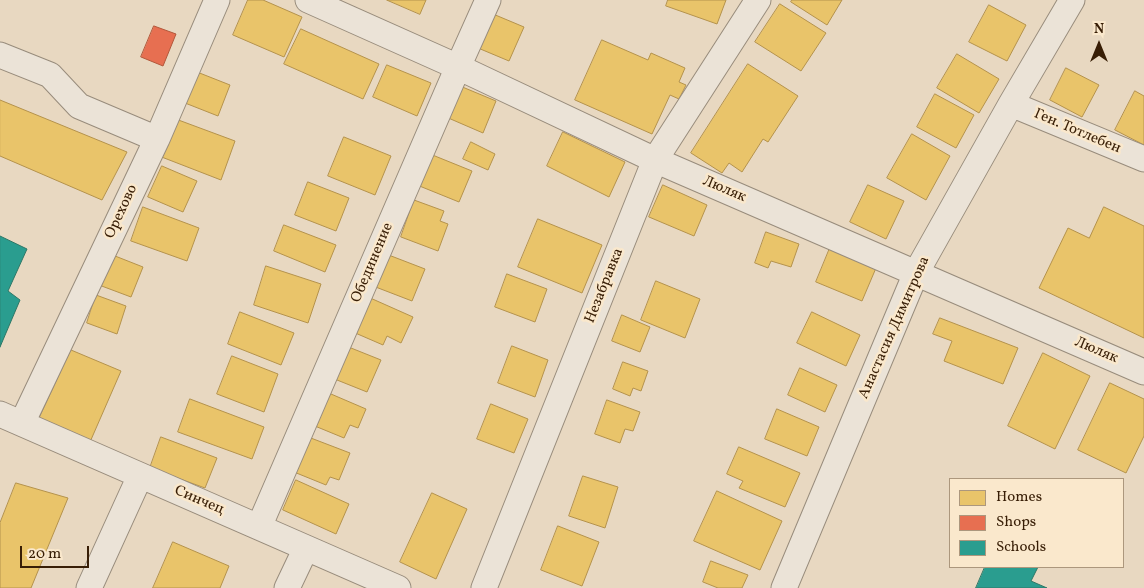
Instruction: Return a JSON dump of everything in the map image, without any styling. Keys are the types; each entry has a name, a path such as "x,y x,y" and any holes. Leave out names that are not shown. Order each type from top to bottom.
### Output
{"street":[{"name":"Орехово","path":"11,418 157,139 217,0"},
{"name":"Люляк","path":"308,0 458,67 655,160 1144,372"},
{"name":"Обединение","path":"260,527 488,0"},
{"name":"Незабравка","path":"484,588 655,160 758,0"},
{"name":"Анастасия Димитрова","path":"784,588 916,273 1072,0"},
{"path":"0,56 50,75 79,106 157,139"},
{"name":"Ген. Тотлебен","path":"1011,104 1144,159"},
{"name":"Синчец","path":"11,418 398,588"},
{"path":"89,588 140,476"},
{"path":"287,588 306,548"}],"building: Homes":[{"path":"248,0 263,0 302,17 284,57 233,35"},
{"path":"387,0 426,0 420,14"},
{"path":"668,0 726,0 717,24 666,6"},
{"path":"792,0 842,0 827,25 791,2"},
{"path":"780,4 826,33 801,71 755,42"},
{"path":"989,5 1026,25 1007,61 969,42"},
{"path":"493,14 524,27 509,61 478,48"},
{"path":"301,29 379,64 363,99 284,64"},
{"path":"602,40 648,60 651,53 685,68 679,82 686,85 679,99 670,95 652,134 575,100"},
{"path":"957,54 999,79 979,113 937,88"},
{"path":"748,64 798,96 768,142 763,139 742,172 729,163 722,173 691,153"},
{"path":"387,65 431,83 417,116 373,97"},
{"path":"1066,68 1099,85 1082,117 1050,100"},
{"path":"197,72 230,85 218,116 185,103"},
{"path":"460,86 496,101 483,133 446,117"},
{"path":"1135,91 1144,96 1144,145 1115,130"},
{"path":"935,94 974,115 956,148 917,127"},
{"path":"0,100 127,152 102,200 0,156"},
{"path":"173,118 235,141 221,180 159,156"},
{"path":"563,132 625,162 609,197 547,166"},
{"path":"912,134 950,156 926,200 887,178"},
{"path":"344,137 391,156 375,195 328,176"},
{"path":"471,142 495,154 488,170 463,159"},
{"path":"430,154 472,171 459,202 417,185"},
{"path":"162,166 197,181 183,212 148,197"},
{"path":"308,182 349,198 336,231 295,215"},
{"path":"663,185 707,205 694,236 649,217"},
{"path":"868,185 904,201 886,239 850,222"},
{"path":"414,200 444,211 440,221 448,224 438,251 401,237"},
{"path":"143,207 199,228 187,261 131,241"},
{"path":"1104,207 1144,226 1144,338 1039,288 1068,228 1089,238"},
{"path":"538,219 602,245 582,293 518,267"},
{"path":"284,225 336,245 325,272 274,251"},
{"path":"766,232 799,244 791,267 771,261 768,268 755,263"},
{"path":"830,248 876,268 862,301 816,282"},
{"path":"110,254 143,267 131,297 99,285"},
{"path":"386,254 425,269 412,301 373,286"},
{"path":"266,266 321,284 308,323 254,305"},
{"path":"507,274 547,289 535,322 495,307"},
{"path":"656,281 700,299 685,338 641,320"},
{"path":"96,295 126,306 117,334 87,323"},
{"path":"368,297 413,317 401,343 387,336 383,345 353,332"},
{"path":"240,312 294,333 281,365 228,344"},
{"path":"812,312 860,335 846,366 797,343"},
{"path":"622,315 650,327 640,352 612,341"},
{"path":"940,318 1018,348 1003,384 944,361 952,341 933,334"},
{"path":"346,346 381,360 367,392 332,378"},
{"path":"512,346 548,360 535,397 498,383"},
{"path":"71,350 121,371 90,442 39,419"},
{"path":"1043,353 1090,376 1055,449 1008,426"},
{"path":"232,356 278,374 264,412 217,394"},
{"path":"623,362 648,371 641,391 633,388 630,396 613,389"},
{"path":"800,368 837,385 825,412 788,395"},
{"path":"1110,383 1144,399 1144,436 1126,473 1078,450"},
{"path":"324,391 366,409 358,428 350,425 344,438 310,424"},
{"path":"190,399 264,427 252,459 178,432"},
{"path":"607,400 640,412 633,431 625,429 620,443 595,434"},
{"path":"491,404 528,419 514,453 477,439"},
{"path":"777,409 819,427 807,456 765,439"},
{"path":"303,435 350,453 339,480 330,477 326,485 289,470"},
{"path":"161,437 217,458 205,488 150,468"},
{"path":"739,447 800,473 785,507 739,488 743,481 727,474"},
{"path":"583,476 618,487 605,528 569,516"},
{"path":"296,480 349,504 336,534 283,510"},
{"path":"16,483 68,498 31,588 0,588 0,523"},
{"path":"717,491 782,521 760,570 694,541"},
{"path":"432,493 467,509 436,579 400,562"},
{"path":"558,526 599,542 582,586 541,570"},
{"path":"173,542 229,566 220,588 153,588"},
{"path":"711,561 748,575 742,588 718,588 703,582"}],"building: Shops":[{"path":"154,26 176,34 163,66 141,57"}],"building: Schools":[{"path":"0,236 27,249 8,291 20,300 0,347"},
{"path":"985,568 1038,568 1031,581 1047,588 976,588"}]}
